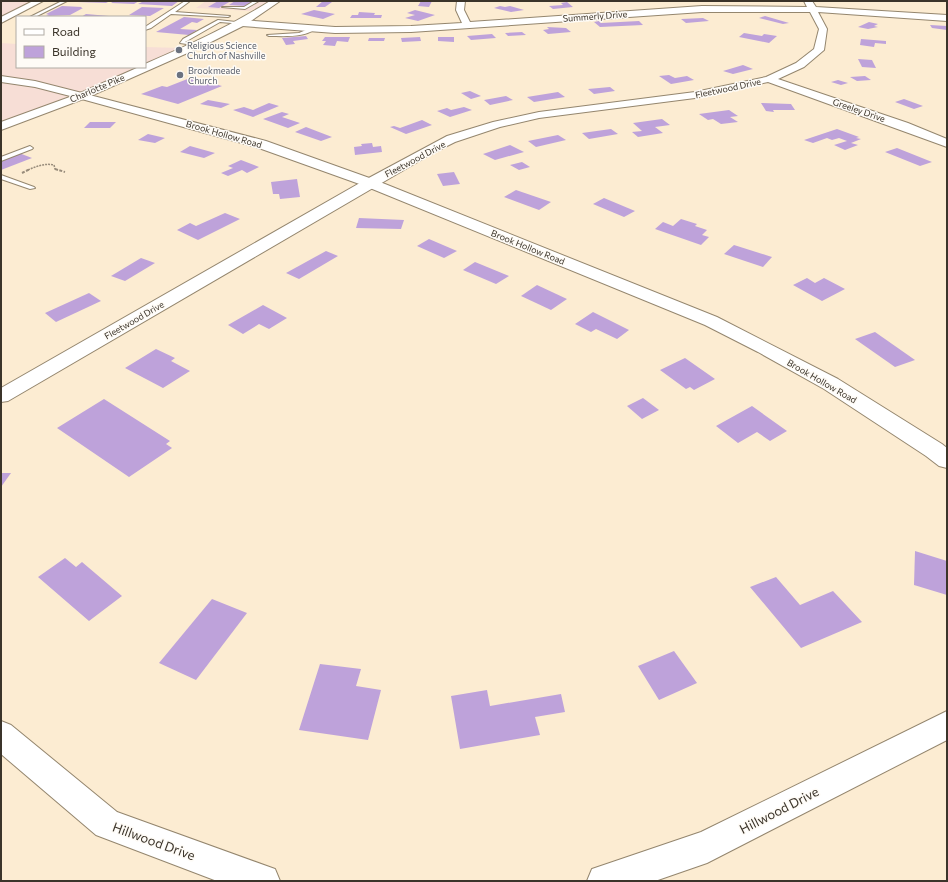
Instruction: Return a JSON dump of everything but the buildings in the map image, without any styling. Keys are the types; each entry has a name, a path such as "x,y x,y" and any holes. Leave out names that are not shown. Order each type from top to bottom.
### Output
{"street":[{"path":"1,20 40,1"},
{"name":"Charlotte Pike","path":"146,68 198,45 263,10 276,1"},
{"path":"461,1 460,10 467,25"},
{"name":"Summerly Drive","path":"244,19 335,30 404,29 702,9 811,5 947,18"},
{"name":"Fleetwood Drive","path":"1,396 370,183 429,150 451,140 497,124 539,115 695,95 769,79 800,65 819,50 823,29 811,5"},
{"name":"Charlotte Pike","path":"1,126 82,96 146,68"},
{"path":"1,79 35,84 82,96"},
{"name":"Greeley Drive","path":"769,79 904,126 947,143"},
{"name":"Brook Hollow Road","path":"82,96 261,144 370,183 598,274 723,327 765,348 831,384 927,445 947,460"},
{"name":"Hillwood Drive","path":"604,881 707,847 947,725"},
{"name":"Hillwood Drive","path":"1,735 107,824 263,881"}],"lane":[{"path":"3,2 9,1"},
{"path":"34,16 65,1"},
{"path":"146,29 188,1"},
{"path":"232,1 224,7 235,6 263,10"},
{"path":"245,8 256,1"},
{"path":"170,13 244,19"},
{"path":"198,45 182,43 219,21 244,19"},
{"path":"269,35 303,34 315,28"},
{"path":"1,159 30,148"},
{"path":"1,177 32,188"}],"path":[{"path":"20,173 40,165 50,164 54,165 55,169 65,172"}],"shaded area":[{"path":"1,1 36,1 1,19"},
{"path":"206,1 269,1 250,11 196,8"},
{"path":"1,43 16,44 16,68 137,68 105,82 1,122"},
{"path":"146,47 182,48 146,65"}],"place":[{"name":"Religious Science Church of Nashville","path":"179,50"},
{"name":"Brookmeade Church","path":"180,75"}]}
